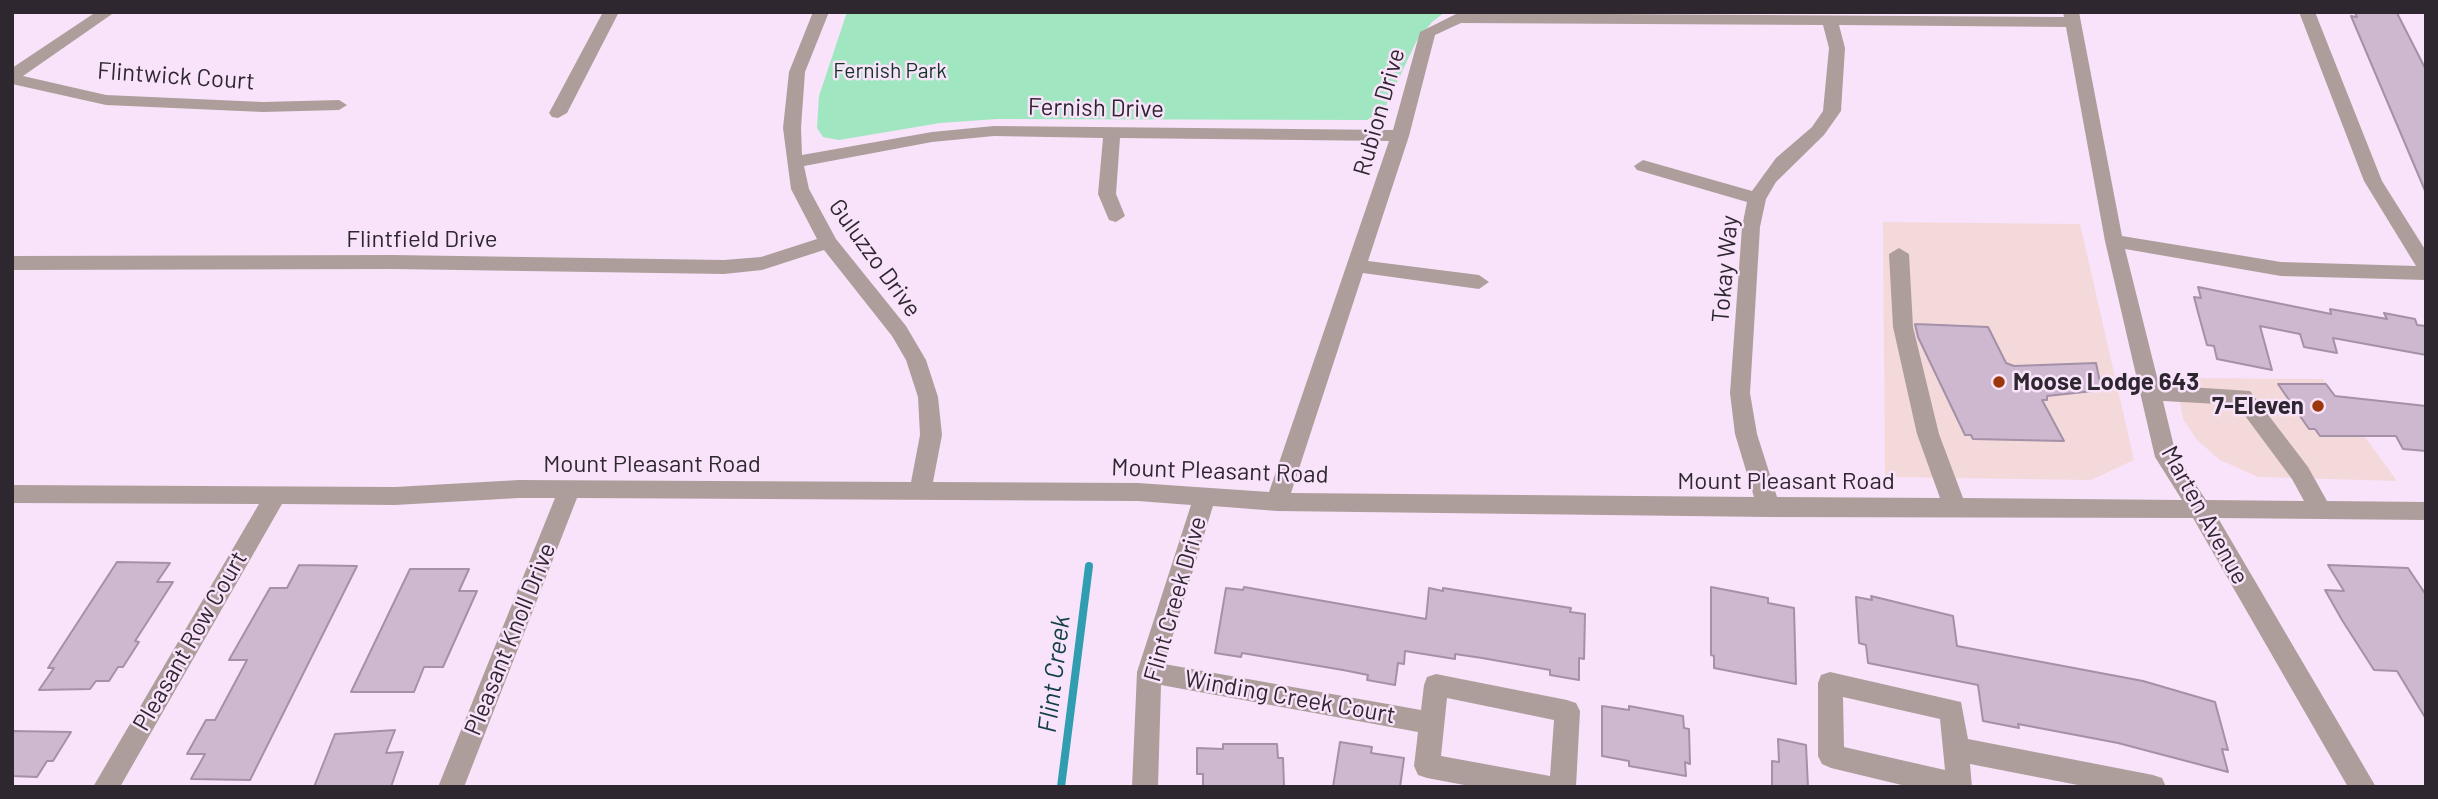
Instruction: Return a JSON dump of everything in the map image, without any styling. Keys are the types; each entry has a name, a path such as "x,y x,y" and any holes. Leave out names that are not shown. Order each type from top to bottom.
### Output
{"street":[{"path":"12,78 107,12"},
{"path":"558,113 611,12"},
{"name":"Guluzzo Drive","path":"821,12 797,72 792,128 794,162 800,188 828,242 900,331 916,360 928,397 931,435 920,491"},
{"path":"2307,12 2373,181 2426,267"},
{"name":"Rubion Drive","path":"1277,502 1400,136 1428,32 1458,18 2072,17"},
{"name":"Marten Avenue","path":"2072,17 2114,241 2166,457 2227,552 2292,672 2362,787"},
{"name":"Tokay Way","path":"1769,508 1746,434 1740,393 1751,227 1757,199 1782,162 1818,131 1832,111 1837,48 1829,19"},
{"name":"Flintwick Court","path":"12,78 106,100 263,107 339,105"},
{"name":"Fernish Drive","path":"794,162 932,137 994,131 1400,136"},
{"path":"1112,132 1107,194 1116,216"},
{"path":"1643,166 1757,199"},
{"path":"2114,241 2281,269 2426,273"},
{"name":"Flintfield Drive","path":"12,263 393,262 724,267 762,263 828,242"},
{"path":"1899,254 1903,327 1928,434 1955,508"},
{"path":"1357,266 1479,282"},
{"path":"2151,392 2243,397 2300,473 2321,511"},
{"name":"Pleasant Knoll Drive","path":"451,787 569,491"},
{"name":"Mount Pleasant Road","path":"12,494 1138,492 1277,502 1769,508 2426,511"},
{"name":"Pleasant Row Court","path":"106,787 276,495"},
{"name":"Flint Creek Drive","path":"1145,787 1149,671 1205,496"},
{"name":"Winding Creek Court","path":"1149,671 1432,723"},
{"path":"1830,683 1952,710 1956,748 1959,786 1831,756 1830,683"},
{"path":"1546,787 1427,766 1436,685 1567,710 1563,787"},
{"path":"1956,748 2152,787"}],"shaded area":[{"path":"1883,222 2080,224 2134,460 2091,480 1885,477"},
{"path":"2175,378 2323,379 2397,481 2258,477 2220,460 2197,440 2183,419"}],"green space":[{"name":"Fernish Park","path":"847,12 1445,12 1432,22 1416,42 1384,110 1367,120 997,119 940,123 839,140 823,137 817,128 819,96"}],"building":[{"path":"2355,12 2397,13 2426,70 2426,193 2351,16 2357,17"},
{"path":"2198,287 2331,314 2330,309 2387,319 2384,313 2415,319 2417,325 2426,326 2426,355 2333,338 2337,353 2304,347 2300,334 2260,326 2272,370 2217,359 2214,346 2207,345 2199,316 2194,297 2201,298"},
{"name":"Moose Lodge 643","path":"1915,324 1988,327 2006,363 2014,366 2096,363 2101,387 2093,391 2047,396 2047,400 2042,400 2064,441 1973,439 1971,435 1965,435 1918,337"},
{"path":"2278,384 2326,384 2335,396 2426,406 2426,451 2403,449 2396,436 2320,436 2315,429 2309,429"},
{"path":"117,562 170,563 157,582 173,582 135,641 139,642 123,667 118,667 109,681 96,681 90,689 39,690 54,668 48,668"},
{"path":"299,565 357,566 250,780 191,779 205,754 187,754 206,720 215,720 247,660 229,660 270,588 287,588"},
{"path":"2328,565 2408,568 2426,595 2426,719 2397,671 2374,670 2342,620 2325,590 2344,591"},
{"path":"410,569 469,569 459,591 477,591 443,667 424,667 414,692 351,692"},
{"path":"1244,587 1426,619 1429,588 1571,608 1570,612 1585,614 1584,659 1579,658 1579,680 1550,675 1550,670 1482,658 1455,654 1455,659 1405,651 1404,664 1398,663 1395,685 1367,680 1368,675 1343,670 1242,653 1241,657 1215,653 1226,588 1243,590"},
{"path":"1711,587 1768,598 1768,603 1794,608 1796,684 1714,668 1714,656 1711,655"},
{"path":"1871,596 1953,616 1957,646 2143,681 2215,702 2228,750 2222,749 2228,772 2118,743 2018,724 2019,728 1983,721 1978,685 1868,663 1866,645 1859,643 1856,597 1872,600"},
{"path":"1602,706 1629,710 1629,706 1683,716 1684,728 1689,729 1690,764 1685,762 1686,776 1629,766 1629,761 1602,756"},
{"path":"395,730 386,753 403,752 391,787 314,787 335,734"},
{"path":"12,731 71,732 53,761 47,761 37,777 12,776"},
{"path":"1778,739 1806,745 1808,787 1772,787 1772,761 1779,762"},
{"path":"1340,742 1372,747 1371,753 1404,758 1400,787 1333,787"},
{"path":"1223,744 1277,744 1278,758 1283,758 1284,787 1203,787 1203,774 1197,774 1197,748 1223,749"}],"waterway":[{"name":"Flint Creek","path":"1061,787 1089,566"}],"place":[{"name":"Moose Lodge 643","path":"1999,382"},
{"name":"7-Eleven","path":"2318,406"}]}
